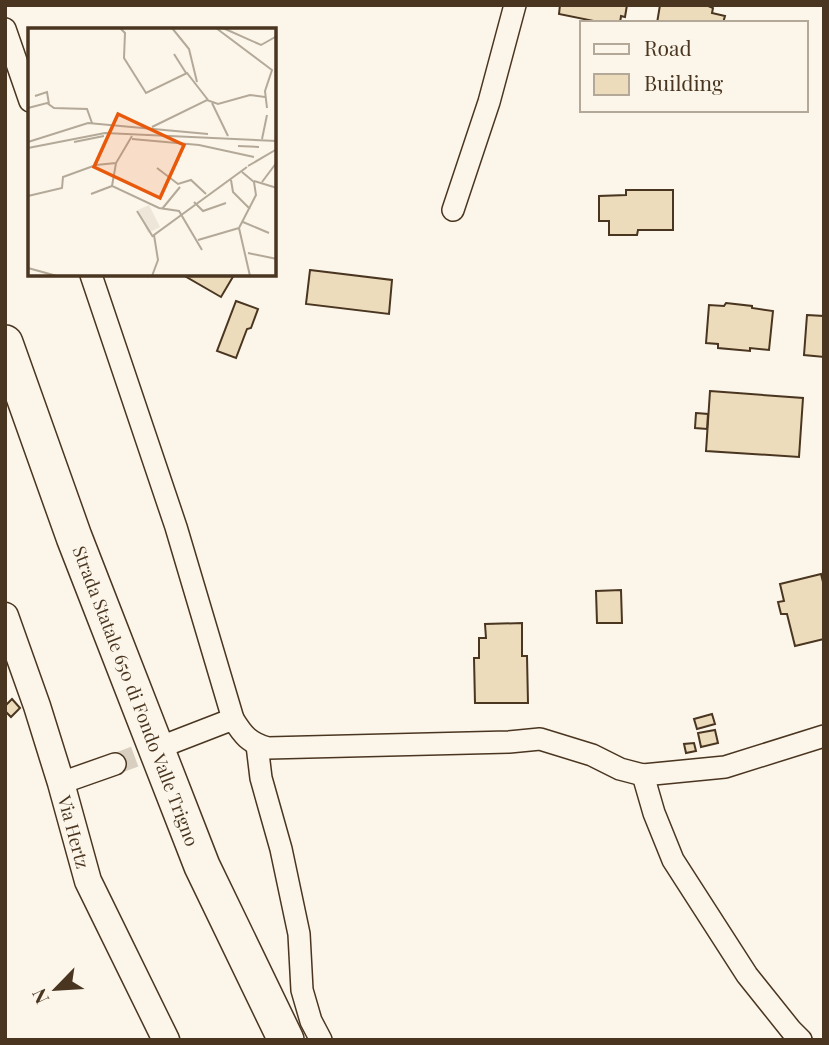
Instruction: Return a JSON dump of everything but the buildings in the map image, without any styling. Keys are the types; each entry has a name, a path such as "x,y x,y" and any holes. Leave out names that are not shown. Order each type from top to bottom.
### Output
{"highway":[{"name":"Strada Statale 650 di Fondo Valle Trigno","path":"5,343 74,537 202,866 286,1040"}],"street":[{"path":"453,210 489,102 515,5"},
{"path":"5,29 28,95"},
{"path":"91,276 176,527 233,719 244,736 257,745 268,748 540,739 643,775 724,767 824,736"},
{"name":"Via Hertz","path":"5,616 37,706 88,881 166,1040"},
{"path":"172,743 233,719"},
{"path":"257,745 261,778 281,849 299,934 302,990 311,1021 321,1040"},
{"path":"61,783 115,764"},
{"path":"643,775 654,813 673,860 747,975 801,1040"}],"tunnel":[{"path":"115,764 166,745"}]}
